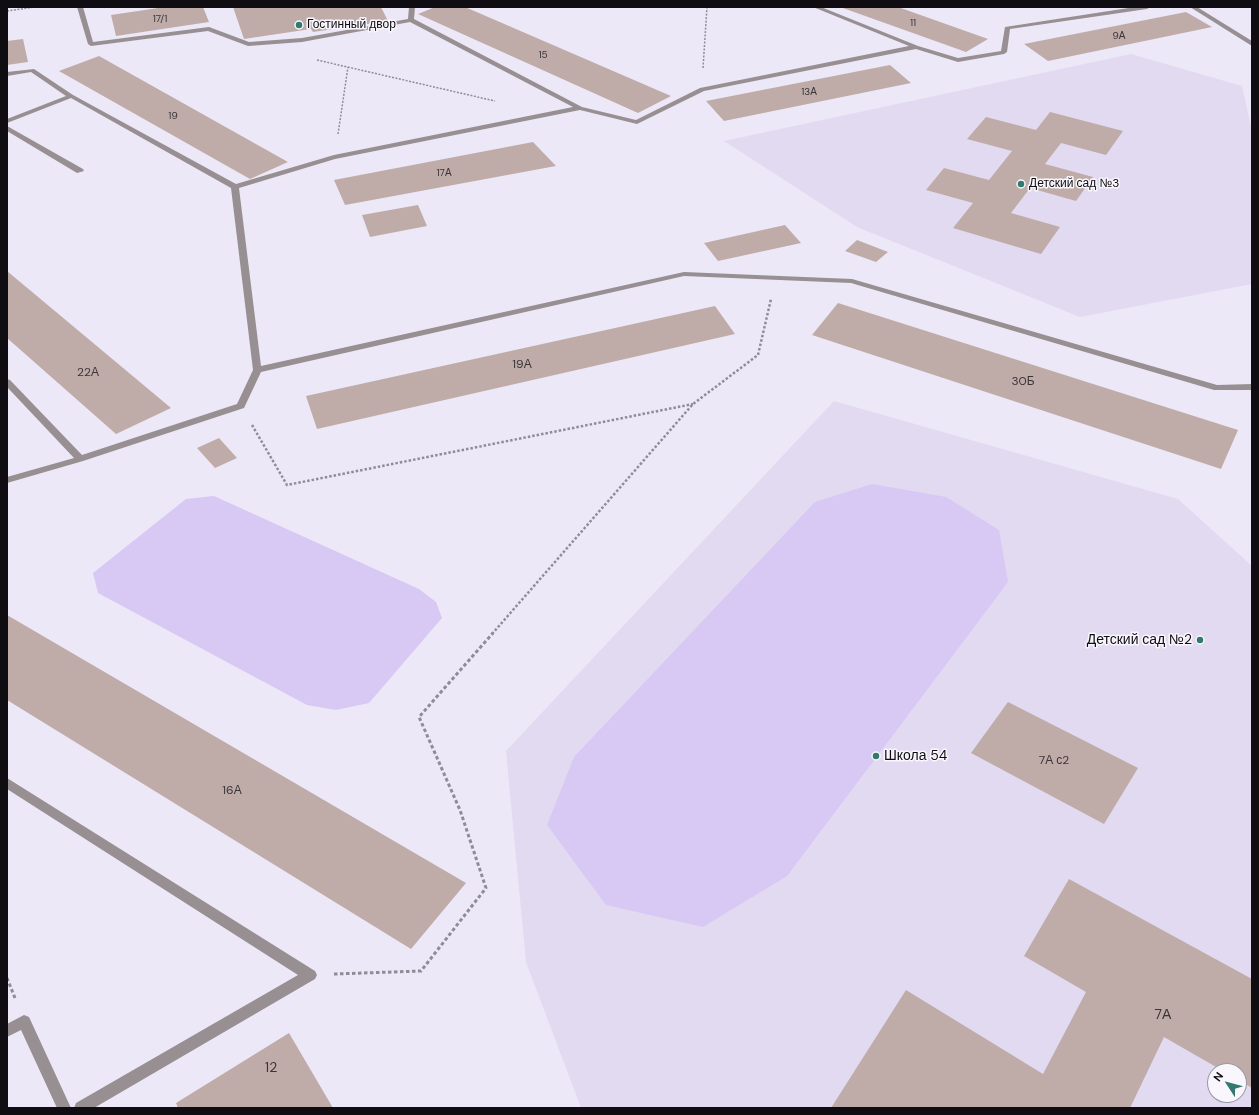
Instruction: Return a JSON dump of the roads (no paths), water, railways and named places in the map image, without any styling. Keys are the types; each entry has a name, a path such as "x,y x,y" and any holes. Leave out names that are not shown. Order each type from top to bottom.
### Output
{"lane":[{"path":"80,7 91,44 209,29 248,44 286,42 411,20 580,108 637,122 702,89 916,46"},
{"path":"411,20 412,7"},
{"path":"816,7 916,46 958,60 1004,52 1007,28 1147,7"},
{"path":"1193,7 1252,44"},
{"path":"7,74 32,70 71,96 235,187 334,157 580,108"},
{"path":"7,121 71,96"},
{"path":"7,128 80,171"},
{"path":"7,480 80,459 241,406 257,370 235,187"},
{"path":"257,370 684,274 852,281 1217,388 1252,387"},
{"path":"7,382 80,459"},
{"path":"7,782 310,975 80,1108"},
{"path":"7,1031 24,1021 64,1108"}],"place":[{"name":"Гостинный двор","path":"299,25"},
{"name":"Детский сад №3","path":"1021,184"},
{"name":"Детский сад №2","path":"1200,640"},
{"name":"Школа 54","path":"876,756"}]}
